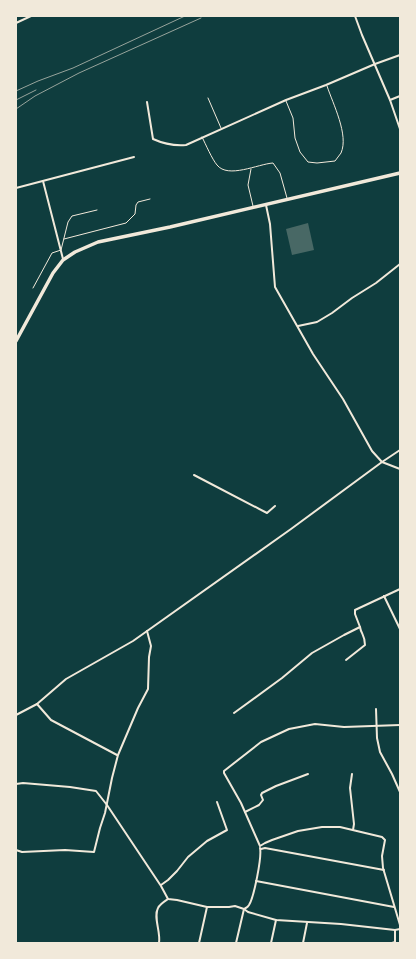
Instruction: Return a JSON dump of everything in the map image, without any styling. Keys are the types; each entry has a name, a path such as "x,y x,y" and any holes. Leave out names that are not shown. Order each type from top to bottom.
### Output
{"highway":[{"path":"16,341 53,273 63,260 75,252 98,242 170,227 400,173"}],"street":[{"path":"16,23 31,16"},
{"path":"355,16 390,100 400,129"},
{"path":"147,102 153,139 162,143 177,146 186,145 286,100 400,55"},
{"path":"390,100 400,96"},
{"path":"16,188 134,157"},
{"path":"43,181 63,260"},
{"path":"265,204 270,224 276,287 313,354 343,399 372,451 382,462 400,469"},
{"path":"298,326 317,322 332,313 376,283 400,264"},
{"path":"16,715 37,704 66,679 133,641 400,450"},
{"path":"194,474 267,513 275,506"},
{"path":"346,660 365,645 365,638 360,630 355,610 400,589"},
{"path":"384,596 400,629"},
{"path":"234,713 312,654 344,634 360,627"},
{"path":"16,850 22,852 65,850 94,852 118,755 138,708 148,689 149,657 151,646 147,631"},
{"path":"37,704 51,720 118,755"},
{"path":"376,709 377,738 380,752 400,792"},
{"path":"236,943 244,909 248,907 251,901 261,854 260,848 245,812 224,771 262,742 289,729 315,724 344,727 400,725"},
{"path":"245,812 259,805 263,800 262,793 308,774"},
{"path":"352,774 350,788 354,824 353,830"},
{"path":"16,784 23,783 70,787 96,791 107,804 161,885 168,899"},
{"path":"161,885 177,871 188,857 207,841 227,830 217,802"},
{"path":"260,848 265,843 298,831 322,827 340,827 382,837 385,840 382,856 384,870 400,925"},
{"path":"260,848 384,870"},
{"path":"256,881 394,907"},
{"path":"159,943 160,938 156,914 158,908 168,899 207,907 235,906 248,912 276,920 341,924 395,930 400,929"},
{"path":"199,943 207,907"},
{"path":"271,943 276,920"},
{"path":"303,943 307,922"},
{"path":"392,943 394,942 395,930"}],"lane":[{"path":"286,100 293,118 295,138 300,152 308,162 317,163 335,161 340,153 343,143 342,131 326,85"},
{"path":"208,98 221,129"},
{"path":"202,137 215,164 228,171 252,168 273,163 280,173 287,199"},
{"path":"252,168 248,185 253,207"},
{"path":"64,240 126,223 135,214 136,205 138,202 150,199"},
{"path":"32,288 52,253 61,250 68,222 72,216 97,210"}],"building":[{"path":"308,223 314,250 292,255 286,229"}],"railway":[{"path":"16,91 73,68 185,16"},
{"path":"16,109 35,96 79,73 201,18"},
{"path":"16,100 36,90"}]}
